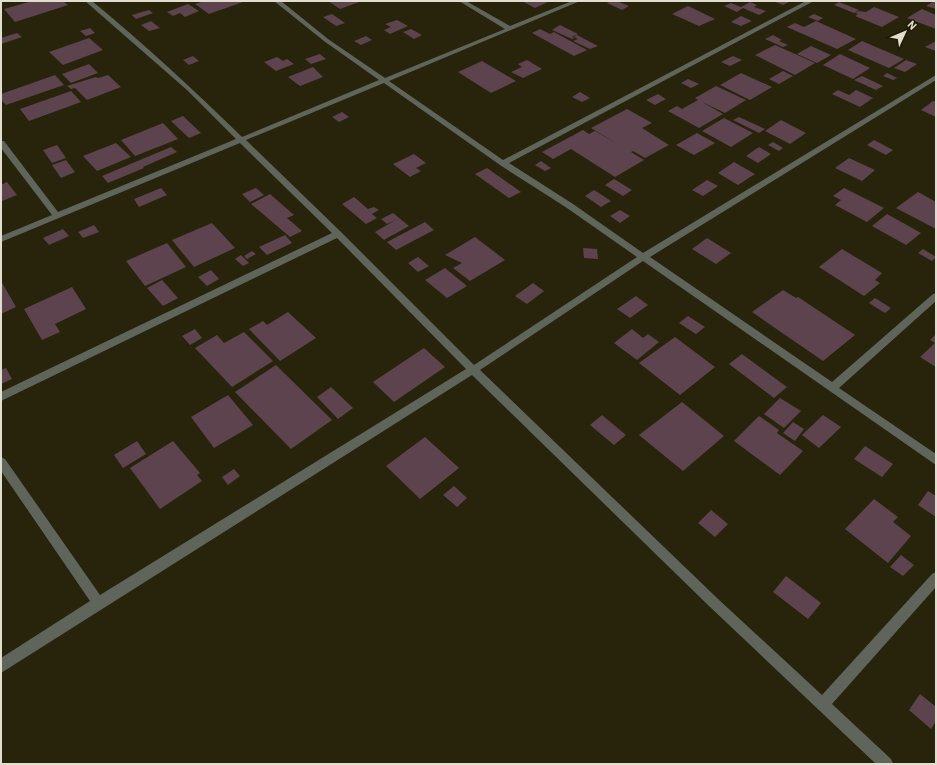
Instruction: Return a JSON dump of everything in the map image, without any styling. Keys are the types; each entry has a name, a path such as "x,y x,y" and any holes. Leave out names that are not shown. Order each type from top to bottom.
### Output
{"street":[{"path":"88,1 150,53 189,89 338,234 473,370 708,597 886,764"},
{"path":"277,1 326,40 503,163 570,206 936,460"},
{"path":"462,1 510,29"},
{"path":"1,239 577,1"},
{"path":"503,163 811,1"},
{"path":"1,666 473,370 642,257 936,77"},
{"path":"1,143 56,216"},
{"path":"1,398 338,234"},
{"path":"832,388 936,296"},
{"path":"1,462 98,604"},
{"path":"823,704 936,578"}],"building":[{"path":"32,1 63,1 68,5 15,22 4,9"},
{"path":"204,1 243,2 209,14 195,4"},
{"path":"328,1 362,1 340,9"},
{"path":"522,1 550,1 535,8"},
{"path":"617,1 629,6 622,10 607,3"},
{"path":"773,1 791,1 783,5"},
{"path":"936,1 936,9 926,6"},
{"path":"750,2 757,5 754,7 766,11 759,15 743,8 737,12 724,6 731,3 741,7"},
{"path":"839,2 859,10 854,13 834,5"},
{"path":"188,4 199,11 185,17 180,13 173,16 167,12"},
{"path":"688,6 715,19 699,26 672,14"},
{"path":"874,7 899,17 882,27 855,16 858,14 855,13 859,11 866,12"},
{"path":"922,9 936,15 936,29 907,18"},
{"path":"149,10 153,13 136,19 132,15"},
{"path":"332,14 345,23 336,26 323,17"},
{"path":"814,14 823,18 818,21 808,17"},
{"path":"741,16 752,21 741,26 731,22"},
{"path":"397,20 408,26 390,34 384,30 391,27 385,24"},
{"path":"151,21 160,28 149,31 141,25"},
{"path":"816,21 856,39 837,49 787,27 795,23 804,27"},
{"path":"560,25 578,34 572,37 575,38 572,39 552,30"},
{"path":"90,28 95,33 86,36 80,31"},
{"path":"411,29 422,35 414,39 403,32"},
{"path":"540,29 550,34 554,32 587,50 574,56 532,33"},
{"path":"17,33 22,37 1,44 1,38"},
{"path":"577,35 598,46 590,49 573,41 578,39 574,37"},
{"path":"773,35 782,40 779,41 788,45 783,47 765,39"},
{"path":"366,36 372,40 361,45 354,41"},
{"path":"89,38 103,50 63,65 49,52"},
{"path":"862,41 904,59 889,68 848,50"},
{"path":"936,41 936,51 925,47"},
{"path":"775,45 815,63 795,75 755,55"},
{"path":"811,46 831,55 817,63 797,54"},
{"path":"320,54 326,59 311,64 305,59"},
{"path":"840,54 870,68 853,79 823,65"},
{"path":"193,56 199,61 189,65 183,60"},
{"path":"733,56 742,60 730,66 721,62"},
{"path":"277,57 283,61 287,59 294,64 276,71 264,62"},
{"path":"527,60 542,69 523,78 511,72 522,67 518,64"},
{"path":"906,60 917,64 905,72 894,68"},
{"path":"482,61 516,81 491,93 458,72"},
{"path":"89,64 98,73 71,83 62,74"},
{"path":"313,67 323,77 300,86 288,77"},
{"path":"783,71 793,76 779,84 769,79"},
{"path":"741,73 772,87 750,100 720,85"},
{"path":"887,73 897,78 893,80 883,76"},
{"path":"55,75 64,85 6,105 1,100 1,94"},
{"path":"108,75 121,87 87,100 75,88 71,89 67,86 96,77 98,78"},
{"path":"862,76 883,86 876,90 854,80"},
{"path":"688,79 699,84 691,88 681,83"},
{"path":"716,86 746,100 725,113 702,102 723,114 699,128 668,111 677,106 682,109 698,100 695,98"},
{"path":"838,90 849,95 856,90 873,98 860,107 832,94"},
{"path":"71,91 81,102 29,121 20,109"},
{"path":"580,92 590,98 582,102 572,97"},
{"path":"658,94 666,99 655,105 646,100"},
{"path":"933,101 936,102 936,117 921,110"},
{"path":"627,109 652,123 642,128 669,145 645,158 633,151 631,152 644,160 615,177 571,149 553,159 542,152 583,130 589,134 595,131 619,145 591,128"},
{"path":"342,112 349,117 339,122 332,117"},
{"path":"183,116 201,133 189,138 171,121"},
{"path":"739,117 765,129 759,133 733,120"},
{"path":"724,118 753,133 731,147 702,131"},
{"path":"781,120 806,133 790,144 765,131"},
{"path":"163,123 178,139 135,156 121,140"},
{"path":"697,133 715,143 694,155 676,145"},
{"path":"874,140 893,150 886,155 867,145"},
{"path":"773,142 783,148 779,151 768,145"},
{"path":"116,143 131,157 97,171 83,156"},
{"path":"57,145 66,158 52,163 43,150"},
{"path":"171,147 177,152 143,167 144,168 108,183 102,176"},
{"path":"759,147 771,154 758,163 746,156"},
{"path":"414,154 426,163 416,168 421,171 410,177 393,164"},
{"path":"849,158 875,170 862,181 835,168"},
{"path":"66,160 75,172 61,178 52,165"},
{"path":"541,161 551,168 545,171 535,165"},
{"path":"734,162 755,174 738,185 718,173"},
{"path":"487,168 521,192 509,198 475,174"},
{"path":"614,179 632,190 623,196 605,185"},
{"path":"707,180 718,186 703,196 692,190"},
{"path":"7,182 17,195 2,201 1,185"},
{"path":"161,188 167,195 139,207 134,199"},
{"path":"256,188 264,195 250,202 242,194"},
{"path":"844,188 884,208 867,222 835,205 841,200 833,196"},
{"path":"594,190 611,201 601,207 585,196"},
{"path":"918,192 936,202 936,229 896,208"},
{"path":"270,194 294,215 287,218 302,231 290,237 251,204"},
{"path":"354,197 368,209 374,207 379,210 372,214 377,218 366,224 342,204"},
{"path":"620,210 630,216 620,223 610,216"},
{"path":"393,213 409,226 384,240 375,232 397,219 387,224 381,219"},
{"path":"887,214 921,233 906,245 872,226"},
{"path":"425,222 434,230 396,250 387,242"},
{"path":"212,223 235,248 194,267 172,240"},
{"path":"94,225 99,232 83,238 78,232"},
{"path":"63,229 69,236 49,245 43,238"},
{"path":"285,235 292,243 267,255 259,247"},
{"path":"475,237 505,260 470,281 453,268 462,263 445,255"},
{"path":"707,238 731,253 716,264 692,249"},
{"path":"167,243 186,267 145,286 126,261"},
{"path":"583,248 597,249 598,259 584,258"},
{"path":"842,249 882,273 875,280 880,283 864,296 819,267"},
{"path":"923,249 936,257 932,261 918,253"},
{"path":"252,251 256,254 247,259 244,256"},
{"path":"241,255 249,263 243,266 235,259"},
{"path":"418,257 429,266 418,272 408,263"},
{"path":"445,268 467,286 447,298 425,280"},
{"path":"211,270 219,279 207,286 198,277"},
{"path":"162,280 178,298 163,306 147,288"},
{"path":"1,281 16,307 1,314"},
{"path":"533,283 544,291 527,304 515,296"},
{"path":"72,287 86,309 55,324 60,332 42,340 24,309"},
{"path":"783,290 796,298 798,297 855,335 823,361 752,312"},
{"path":"636,296 648,305 630,318 617,309"},
{"path":"875,298 891,308 885,313 869,303"},
{"path":"288,312 316,338 280,361 249,329 263,321 267,325"},
{"path":"688,316 705,327 696,334 679,323"},
{"path":"195,329 202,338 190,345 182,336"},
{"path":"632,329 643,338 648,334 659,342 637,360 614,343"},
{"path":"244,332 273,361 232,387 195,348 217,335 224,343"},
{"path":"936,334 936,367 920,357 935,343 930,340"},
{"path":"675,337 715,367 680,395 639,363"},
{"path":"424,348 445,367 394,402 373,382"},
{"path":"742,354 787,387 774,398 729,364"},
{"path":"276,365 332,420 291,449 235,392"},
{"path":"6,368 12,379 1,384 1,370"},
{"path":"331,387 353,408 338,419 317,397"},
{"path":"228,395 253,425 214,448 191,417"},
{"path":"780,398 801,411 784,428 764,414"},
{"path":"682,402 724,436 683,471 639,435"},
{"path":"602,415 626,435 614,445 590,425"},
{"path":"823,415 841,427 819,448 802,435"},
{"path":"759,416 779,430 777,433 803,451 780,475 734,441"},
{"path":"793,422 804,429 795,441 783,433"},
{"path":"425,437 459,468 420,499 386,466"},
{"path":"137,441 146,454 123,468 114,455"},
{"path":"173,441 200,473 197,475 202,481 160,509 130,468"},
{"path":"865,446 893,464 882,477 854,459"},
{"path":"234,469 240,476 228,485 222,477"},
{"path":"454,486 467,498 457,507 443,495"},
{"path":"928,491 936,496 936,517 918,505"},
{"path":"874,499 898,517 893,522 911,536 888,563 845,529"},
{"path":"711,510 728,524 715,537 698,523"},
{"path":"901,555 914,565 903,576 890,567"},
{"path":"786,576 821,603 808,619 773,592"},
{"path":"920,694 936,707 936,721 931,729 909,710"}]}
